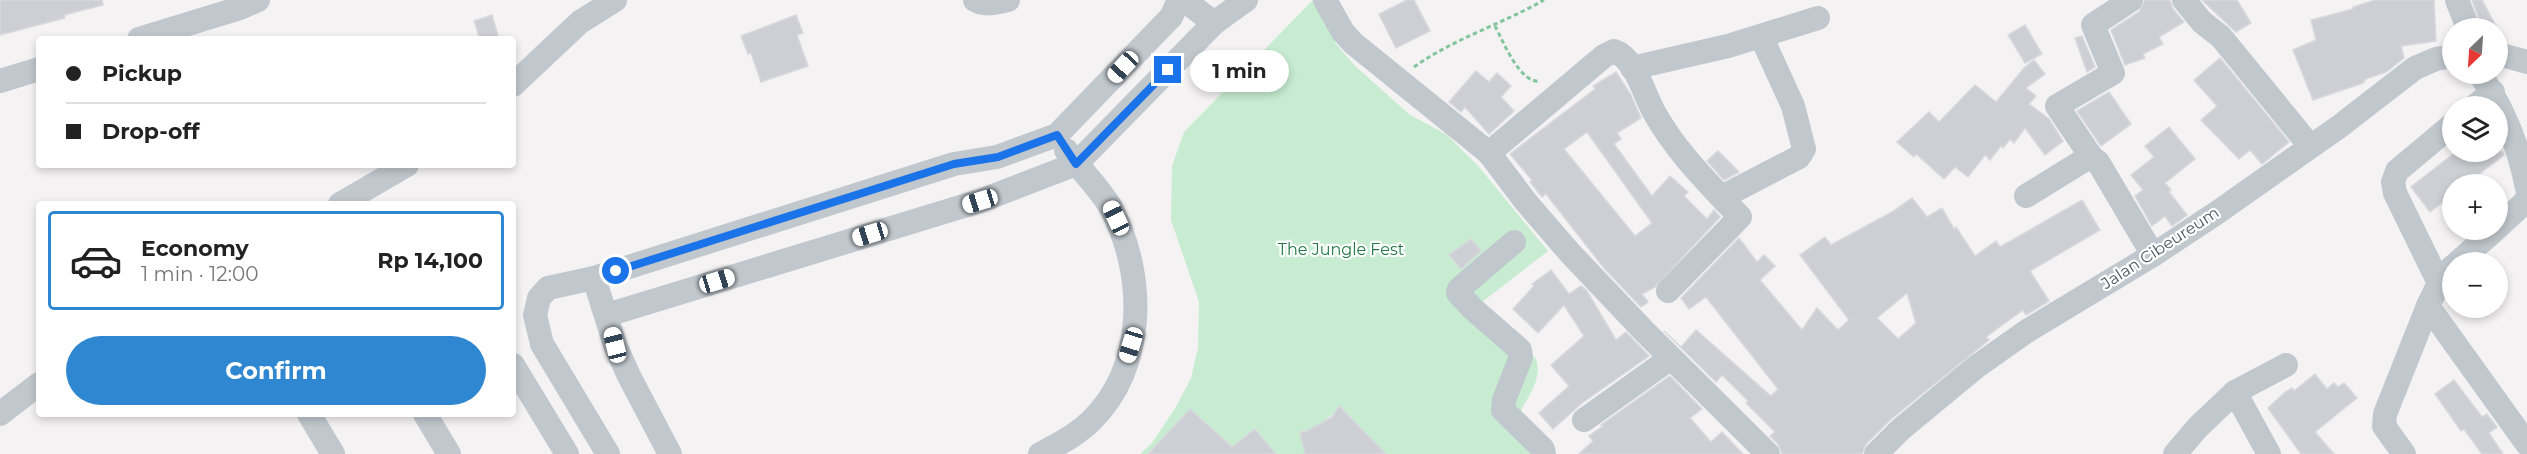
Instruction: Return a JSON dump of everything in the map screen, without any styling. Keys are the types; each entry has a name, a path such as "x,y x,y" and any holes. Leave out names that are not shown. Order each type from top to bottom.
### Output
{"street":[{"path":"149,36 240,8 258,0"},
{"path":"516,82 579,22 615,0"},
{"path":"975,0 982,4 991,4 1008,0"},
{"path":"608,454 542,344 535,315 539,298 548,288 594,278 954,164 998,157 1057,135 1171,17 1179,0"},
{"path":"1184,0 1214,23"},
{"path":"607,315 980,201 1076,164 1214,23 1246,0"},
{"path":"1325,0 1343,32 1489,153 1526,202 1570,253 1768,454"},
{"path":"2131,0 2093,25 2113,73 2057,106 2092,158 2098,162 2153,255"},
{"path":"2184,0 2202,22 2221,37 2310,146"},
{"path":"2457,0 2464,18"},
{"path":"1632,68 1728,46 1818,18"},
{"path":"1722,197 1799,157 1804,150 1793,106 1761,36"},
{"path":"1489,153 1604,56 1614,51 1619,53 1632,68 1655,114 1689,164 1740,216 1668,291"},
{"path":"2508,57 2527,62"},
{"name":"Jalan Cibeureum","path":"1876,454 1918,415 1976,367 2027,331 2153,255 2310,146 2415,68 2442,58"},
{"path":"0,81 36,70"},
{"path":"2483,91 2523,165 2527,188"},
{"path":"2442,133 2397,171 2393,182 2395,193 2442,269"},
{"path":"1040,454 1074,435 1105,405 1115,390 1124,368 1136,321 1133,274 1121,230 1105,199 1076,164 1057,135"},
{"path":"2026,196 2086,159 2092,158"},
{"path":"345,201 402,168"},
{"path":"2508,217 2527,198"},
{"path":"2469,252 2483,240"},
{"path":"1514,242 1459,289 1458,293 1520,350 1521,357 1504,400 1503,410 1543,449 1544,454"},
{"path":"594,278 615,345 670,454"},
{"path":"2404,454 2384,426 2384,418 2428,306 2442,282"},
{"path":"2428,306 2527,444"},
{"path":"1584,420 1671,358"},
{"path":"2178,453 2198,428 2235,392 2286,365"},
{"path":"516,370 567,454"},
{"path":"0,414 36,386"},
{"path":"2235,392 2269,454"},
{"path":"311,417 333,454"},
{"path":"427,417 449,454"}],"path":[{"path":"1398,78 1431,54 1495,26 1544,0"},
{"path":"1495,26 1522,74 1529,80 1537,82 1548,77"}],"green space":[{"name":"The Jungle Fest","path":"1313,0 1329,21 1336,44 1354,65 1409,114 1447,135 1479,167 1548,251 1482,302 1536,359 1538,374 1519,414 1549,454 1373,454 1379,448 1339,406 1322,423 1300,432 1305,454 1276,454 1255,429 1228,450 1224,440 1190,409 1148,454 1140,454 1152,443 1176,407 1191,378 1198,348 1199,302 1171,220 1172,166 1184,132"}],"building":[{"path":"0,0 102,0 103,5 64,15 65,18 0,35"},
{"path":"1407,0 1414,0 1430,31 1396,48 1379,14"},
{"path":"2145,0 2170,0 2173,9 2184,22 2159,37 2163,44 2143,54 2145,58 2125,65 2111,30 2139,12"},
{"path":"2202,0 2237,0 2251,23 2236,32"},
{"path":"2375,0 2434,0 2436,41 2401,46 2404,58 2386,72 2366,79 2363,83 2313,100 2293,50 2316,40 2311,20 2353,9 2353,7"},
{"path":"2472,0 2482,0 2492,18 2478,18"},
{"path":"492,15 498,36 479,36 474,21"},
{"path":"796,15 803,33 797,35 808,66 761,82 751,53 748,54 741,36"},
{"path":"2025,25 2042,54 2025,63 2008,35"},
{"path":"2082,36 2095,67 2087,72 2075,38"},
{"path":"2220,58 2289,142 2262,164 2250,150 2239,159 2201,120 2217,106 2194,80"},
{"path":"2034,60 2045,74 2026,88 2036,96 2029,104 2049,119 2063,141 2045,155 2025,128 2014,143 2010,139 1990,160 1985,155 1968,177 1955,167 1944,179 1916,154 1914,157 1897,142 1929,112 1939,122 1975,85 1996,102 2024,68"},
{"path":"1476,71 1489,82 1497,73 1511,86 1501,97 1514,111 1489,134 1465,107 1461,112 1449,102"},
{"path":"1616,72 1631,95 1641,118 1617,133 1621,139 1614,144 1652,196 1670,176 1688,192 1684,196 1707,219 1714,210 1720,217 1655,287 1642,294 1648,302 1641,307 1604,268 1546,194 1542,197 1530,182 1532,180 1510,154 1595,89 1593,86","holes":["1587,132 1652,223 1635,236 1564,149"]},
{"path":"2109,92 2131,124 2101,146 2077,111"},
{"path":"2169,127 2195,159 2165,183 2171,190 2169,192 2187,215 2172,226 2165,216 2152,226 2135,196 2143,190 2131,175 2154,157 2145,146"},
{"path":"1718,151 1739,172 1724,180 1707,161"},
{"path":"2443,162 2495,162 2479,174 2442,174 2442,203 2430,212 2411,187"},
{"path":"1912,198 1927,217 1942,208 1954,229 1956,227 1975,256 1996,241 2000,247 2082,200 2100,230 2030,271 2049,301 2026,315 2023,310 1986,337 1989,340 1891,419 1866,444 1862,454 1782,454 1778,444 1770,436 1775,432 1746,403 1748,401 1722,375 1716,382 1664,331 1681,347 1696,330 1771,396 1778,389 1706,297 1689,309 1681,298 1739,238 1757,262 1764,255 1775,266 1760,280 1802,330 1817,308 1838,330 1849,320 1800,255 1825,237 1831,245 1892,212","holes":["1907,293 1916,323 1898,339 1877,318"]},
{"path":"1471,239 1481,251 1461,269 1449,255"},
{"path":"1551,270 1569,294 1581,286 1587,291 1616,340 1626,332 1649,356 1582,403 1553,429 1539,413 1569,386 1551,365 1584,336 1564,305 1538,333 1513,309 1534,286 1532,284"},
{"path":"2315,374 2327,389 2334,383 2338,387 2344,383 2357,398 2315,432 2334,454 2301,454 2268,408 2284,393 2292,388 2294,391"},
{"path":"1670,376 1702,409 1690,418 1711,442 1722,432 1743,454 1579,454 1593,441 1589,436 1603,426 1601,425"},
{"path":"2454,380 2482,417 2487,414 2497,427 2489,433 2503,454 2482,454 2464,429 2461,431 2435,394"},
{"path":"1339,406 1386,454 1305,454 1300,432 1307,431 1332,417"},
{"path":"1190,409 1232,447 1255,429 1276,454 1148,454"}],"route":[{"path":"616,271 954,164 998,157 1057,135 1076,164 1168,70"}]}
